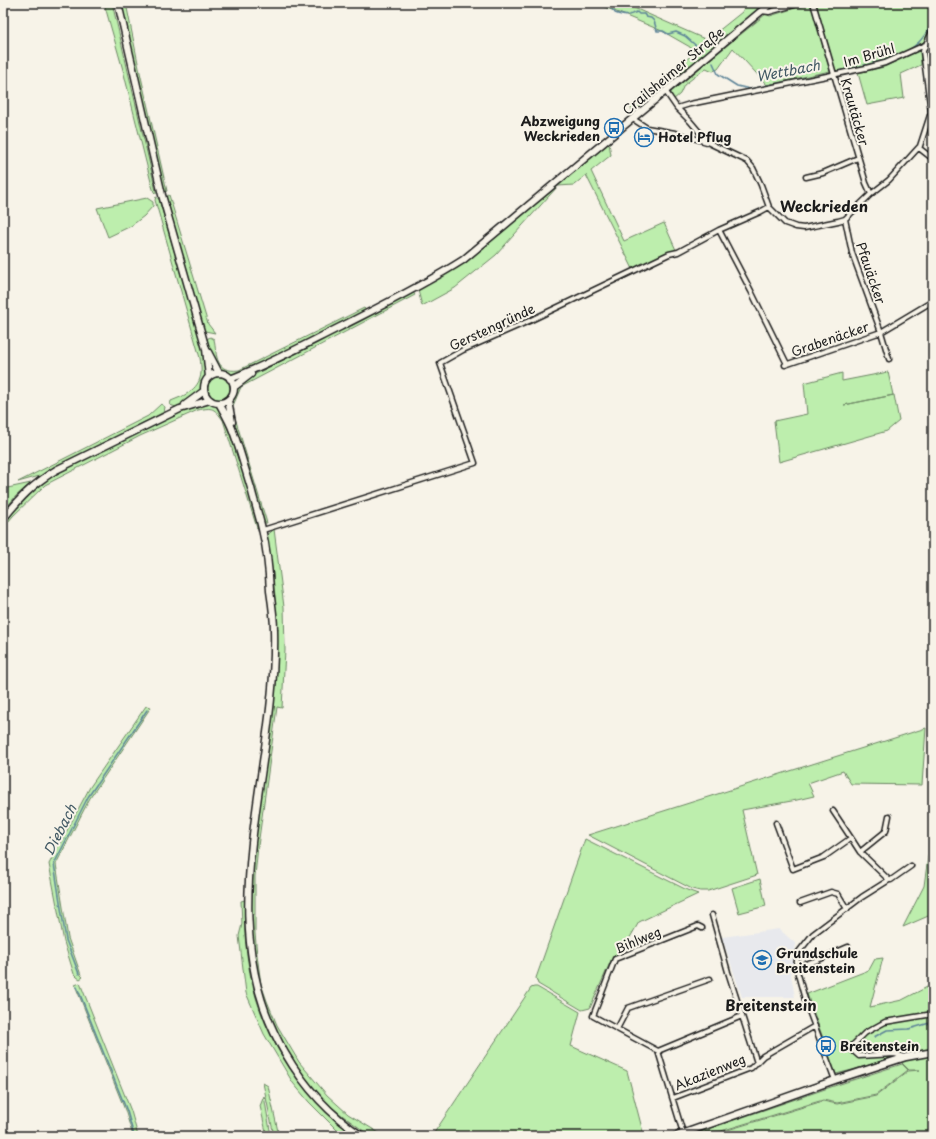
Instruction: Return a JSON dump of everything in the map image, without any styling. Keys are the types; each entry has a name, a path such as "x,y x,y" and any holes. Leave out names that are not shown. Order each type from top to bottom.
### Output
{"main road":[{"path":"118,3 162,195 206,349 209,377 204,386 206,396 210,400 219,403 228,400 234,387 257,370"},
{"name":"Crailsheimer Straße","path":"257,370 444,272 463,260 771,3"},
{"path":"206,349 219,373"},
{"path":"230,379 257,370"},
{"path":"209,377 219,373 224,374 230,379 234,387"},
{"path":"180,409 204,391"},
{"path":"3,519 26,492 41,479 56,470 180,409 210,400"},
{"path":"228,400 233,430 263,530 274,630 272,695 248,878 248,930 253,965 258,990 266,1013 281,1047 291,1063 304,1082 324,1104 342,1121 362,1136"},
{"path":"219,403 233,430"},
{"path":"681,1135 835,1080 906,1057 933,1052"}],"street":[{"path":"761,11 769,12 801,3"},
{"name":"Krautäcker","path":"813,3 858,158 871,194"},
{"path":"633,119 647,128 676,133 707,142 747,161 753,168 769,207 785,222 796,227 804,228 845,219 871,194 889,180 919,148 931,112 923,51 933,30"},
{"name":"Im Brühl","path":"677,108 885,63 925,45"},
{"path":"927,81 933,77"},
{"path":"666,92 677,108 707,142"},
{"path":"919,148 933,159"},
{"name":"Krautäcker","path":"806,177 823,173 858,158"},
{"name":"Gerstengründe","path":"263,530 474,464 440,363 463,350 529,321 669,254 678,252 719,230 769,207"},
{"name":"Pfauäcker","path":"845,219 852,253 882,332 889,358"},
{"name":"Grabenäcker","path":"719,230 751,291 786,364 882,332"},
{"path":"882,332 933,300"},
{"path":"833,811 860,852 889,880"},
{"path":"860,852 886,831 890,816"},
{"path":"776,823 793,869 824,857 851,838"},
{"path":"835,1080 806,1003 796,967 798,953 813,934 862,897 891,880 910,866"},
{"path":"800,903 831,892 838,894 847,909"},
{"path":"712,915 757,1063"},
{"name":"Bihlweg","path":"617,1029 593,1016 615,959 698,926 702,928"},
{"path":"796,967 848,948"},
{"path":"681,1135 658,1051 617,1029 628,1008 710,979"},
{"path":"906,1057 895,1054 858,1056 850,1048 865,1033 885,1022 933,1014"},
{"path":"658,1051 742,1016"},
{"name":"Akazienweg","path":"672,1098 751,1068 763,1056 815,1026"}],"shaded area":[{"name":"Grundschule Breitenstein","path":"779,929 796,944 791,975 795,997 742,997 722,937"}],"green space":[{"path":"104,3 112,3 156,194 152,186 123,70"},
{"path":"119,3 126,3 167,191 164,192"},
{"path":"595,3 623,3 707,40 742,12 747,3 757,4 757,11 634,113 630,107 693,54 690,47 662,31"},
{"path":"811,3 830,71 767,85 733,48 718,69 713,71 706,68 684,85 680,94 673,100 671,92 766,14 770,16"},
{"path":"816,3 933,3 932,28 925,41 915,49 903,55 875,65 837,74"},
{"path":"920,50 921,65 901,74 904,98 867,105 858,73 884,67"},
{"path":"609,143 611,155 591,171 624,241 664,223 676,250 633,269 586,175 574,185 558,186 496,255 455,288 422,306 418,290 465,263"},
{"path":"169,195 208,324 215,333 205,331 201,326 165,197"},
{"path":"156,197 159,199 205,357 207,374 200,393 176,407 170,405 171,401 183,396 194,388 201,375 201,364 155,200"},
{"path":"147,198 153,202 153,206 144,216 131,226 108,237 97,208"},
{"path":"413,292 415,295 241,387 232,408 267,523 264,523 232,420 231,401 236,389 252,376"},
{"path":"364,308 366,310 236,375 227,375 222,372 217,368 211,357 207,339 210,337 214,339 217,357 221,366 225,369 239,370"},
{"path":"888,372 893,395 844,405 894,395 899,421 887,431 779,462 774,421 807,414 804,383 842,373 842,381"},
{"path":"218,377 227,380 230,389 227,398 218,401 209,398 206,389 209,380"},
{"path":"207,403 214,405 222,412 244,475 258,523 257,528 223,420 213,409 207,409 198,410 140,436 45,485 13,516 3,528 15,508 51,477 184,410"},
{"path":"161,404 165,407 164,412 43,475 18,482 148,416"},
{"path":"31,483 16,496 5,509 3,507 3,489"},
{"path":"274,529 284,607 285,650 282,708 277,707 255,876 255,933 261,984 277,1025 299,1062 327,1095 348,1114 384,1136 374,1136 369,1134 343,1116 321,1097 301,1074 285,1049 272,1023 263,995 256,966 250,907 251,877 269,745 275,678 276,607 271,559 266,535"},
{"path":"146,706 151,707 90,798 56,864 68,938 83,977 80,979 74,974 64,942 49,864 90,787"},
{"path":"926,728 922,785 851,784 843,771 808,783 814,796 742,810 757,875 708,891 692,889 588,835"},
{"path":"932,828 933,914 903,927 924,886"},
{"path":"585,839 687,890 698,894 639,922 621,953 613,956 590,1008 582,1010 538,984 536,978"},
{"path":"760,879 766,906 739,913 732,888"},
{"path":"245,900 245,936 249,969 257,1001 269,1032 285,1061 304,1087 327,1113 354,1136 343,1136 309,1102 293,1083 264,1034 246,993 239,936 242,924 241,901"},
{"path":"883,958 870,1007 902,1000 933,984 933,1131 902,1136 861,1132 828,1133 803,1136 693,1136 693,1134 902,1064 908,1070 876,1095 837,1103 823,1100 721,1131 705,1132 721,1132 823,1101 837,1104 876,1096 908,1071 920,1070 909,1070 896,1057 836,1074 807,994 869,970 875,959"},
{"path":"80,983 131,1111 138,1136 133,1136 125,1110 75,985"},
{"path":"537,987 580,1012 571,1046 627,1071 644,1136 432,1136 531,988"},
{"path":"263,1083 268,1086 279,1136 274,1136"},
{"path":"264,1096 271,1136 267,1136 260,1106"}],"waterway":[{"name":"Wettbach","path":"611,3 611,8 615,13 629,15 637,12 639,14 644,14 646,17 651,18 654,21 657,31 663,31 668,34 676,32 685,36 702,51"},
{"name":"Wettbach","path":"838,71 881,61 903,53 919,42 933,21"},
{"name":"Wettbach","path":"713,63 718,74 737,86 750,89 830,73"},
{"name":"Diebach","path":"79,974 66,940 54,864 88,797 147,710"},
{"name":"Diebach","path":"77,987 127,1111 134,1136"},
{"path":"874,1037 887,1030 909,1029 933,1022"}],"place":[{"name":"Abzweigung Weckrieden","path":"614,128"},
{"name":"Hotel Pflug","path":"644,137"},
{"name":"Grundschule Breitenstein","path":"762,960"},
{"name":"Breitenstein","path":"826,1046"}],"district":[{"name":"Weckrieden","path":"824,207"},
{"name":"Breitenstein","path":"771,1006"}]}
